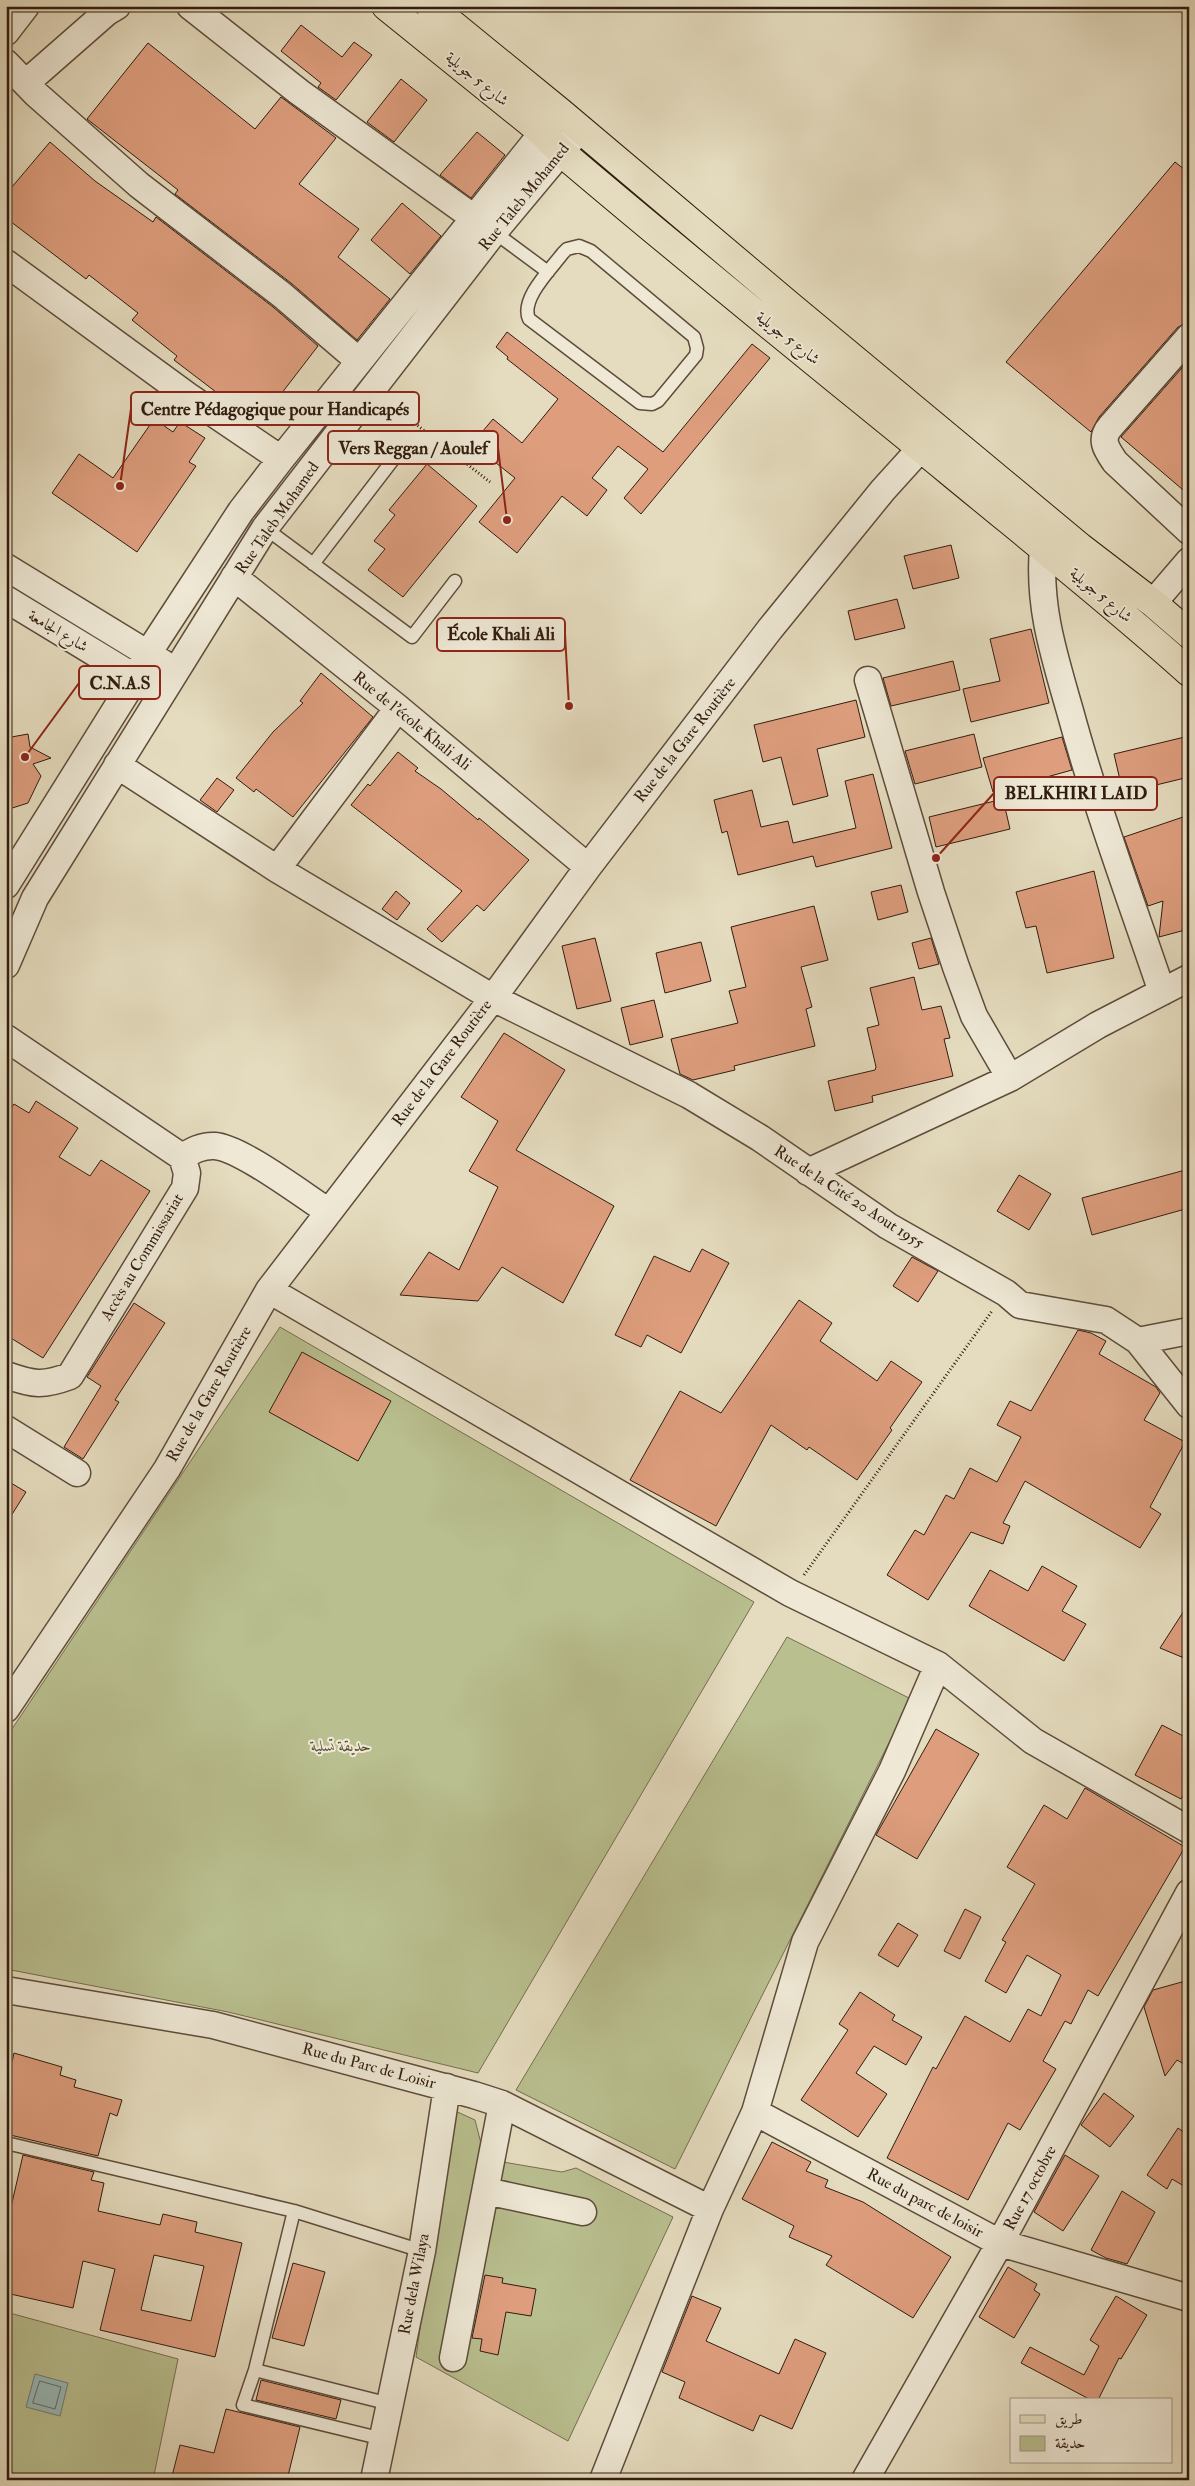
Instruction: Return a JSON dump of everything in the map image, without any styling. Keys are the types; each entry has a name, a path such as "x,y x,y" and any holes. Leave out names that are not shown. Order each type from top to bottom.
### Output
{"main road":[{"name":"شارع 5 جويلية","path":"386,6 542,132 561,152 691,262 812,357 1129,618 1189,672"},
{"name":"شارع 5 جويلية","path":"430,6 560,112 1080,547 1153,603 1189,634"}],"street":[{"path":"6,32 26,6"},
{"path":"26,83 107,12 117,6"},
{"path":"190,6 299,92 484,225"},
{"path":"6,63 139,185 282,296 359,361"},
{"name":"Rue Taleb Mohamed","path":"6,965 35,898 265,528 371,390 484,225 542,132 560,112"},
{"name":"Rue Taleb Mohamed","path":"6,885 241,511 280,459 359,361 484,225 561,152 580,129"},
{"path":"6,263 188,396 280,459"},
{"path":"1189,337 1110,427 1104,438 1106,449 1115,462 1189,531"},
{"name":"Rue de la Gare Routière","path":"6,1709 167,1469 269,1290 493,998 588,867 770,629 883,490 921,448"},
{"path":"241,511 265,528"},
{"path":"1043,548 1041,574 1046,627 1087,774 1162,992"},
{"path":"1153,603 1189,561"},
{"name":"شارع الجامعة","path":"6,567 142,666 161,694"},
{"name":"Rue de l'école Khali Ali","path":"234,577 398,708 588,867"},
{"name":"شارع الجامعة","path":"6,599 142,666"},
{"path":"142,666 176,671"},
{"path":"868,680 931,892 956,967 974,1016 1010,1078"},
{"path":"277,870 398,708"},
{"name":"Rue de la Cité 20 Aout 1955","path":"117,765 277,870 493,998 689,1095 760,1138 888,1226 1006,1293 1020,1305 1106,1320 1138,1341 1189,1405"},
{"path":"808,1172 1010,1078 1098,1025 1189,978"},
{"path":"6,1038 182,1157 197,1148 214,1146 234,1150 328,1212"},
{"name":"Accès au Commissariat","path":"6,1375 24,1382 47,1384 70,1376 185,1188 187,1173 182,1157"},
{"path":"269,1290 790,1594 938,1665 1033,1740 1189,1830"},
{"path":"1138,1341 1189,1330"},
{"path":"6,1429 78,1473"},
{"path":"603,2480 710,2209 755,2112 805,1942 892,1771 938,1665"},
{"name":"Rue 17 octobre","path":"865,2480 1000,2243 1189,1893"},
{"name":"Rue du Parc de Loisir","path":"6,1990 214,2025 447,2087 502,2104 710,2209"},
{"name":"Rue dela Wilaya","path":"374,2480 422,2250 447,2087"},
{"path":"453,2358 502,2104"},
{"name":"Rue du parc de loisir","path":"755,2112 1000,2243 1189,2298"},
{"path":"486,2190 583,2212"}],"lane":[{"path":"484,225 548,272"},
{"path":"573,247 585,248 690,332 697,342 696,355 662,397 652,404 640,403 533,324 526,314 527,302 548,272 568,249 573,247"},
{"path":"313,564 402,448"},
{"path":"265,528 412,637 455,581"},
{"path":"6,2143 294,2211 422,2250"},
{"path":"294,2211 255,2370 243,2405 382,2439"},
{"path":"255,2370 390,2404"}],"path":[{"path":"371,390 490,482"},
{"path":"790,1594 1006,1293"}],"green space":[{"name":"حديقة تسلية","path":"280,1327 754,1602 478,2073 228,2012 6,1969 6,1738"},
{"path":"787,1637 911,1699 675,2169 516,2090"},
{"path":"451,2109 475,2120 485,2159 562,2172 576,2168 673,2217 568,2441 416,2357"},
{"path":"6,2312 178,2359 153,2480 6,2480"}],"water":[{"path":"35,2374 68,2383 60,2416 26,2407"}],"building":[{"path":"301,25 342,57 354,42 372,55 336,100 318,87 321,83 281,51"},
{"path":"148,43 255,129 281,97 336,138 299,184 359,229 338,257 390,299 357,340 291,283 175,194 178,190 87,119"},
{"path":"401,79 427,100 394,142 367,122"},
{"path":"477,132 505,155 471,198 440,175"},
{"path":"50,142 95,181 153,222 156,217 273,307 318,346 258,424 174,360 177,356 132,320 138,313 89,275 86,279 6,218 6,194"},
{"path":"1175,162 1189,173 1189,322 1178,327 1099,417 1091,432 1006,362"},
{"path":"402,203 441,236 410,274 371,240"},
{"path":"507,332 663,452 752,344 770,358 641,514 624,498 648,469 618,446 592,478 607,490 587,516 562,496 517,553 479,522 515,478 472,444 493,419 522,443 558,399 507,359 508,357 496,347"},
{"path":"1189,360 1189,495 1121,437"},
{"path":"154,419 173,432 180,422 205,438 189,462 196,466 137,552 52,493 79,454 113,478"},
{"path":"427,464 477,506 403,597 368,570 385,549 374,541 395,515 389,510"},
{"path":"951,545 959,578 913,589 904,556"},
{"path":"897,599 905,628 855,640 848,611"},
{"path":"1031,629 1049,703 971,722 963,689 1000,681 990,639"},
{"path":"953,661 960,690 891,706 883,678"},
{"path":"321,673 373,717 293,817 256,789 254,792 236,778 273,732 303,703 300,701"},
{"path":"856,700 865,737 817,749 828,796 793,805 781,757 763,762 754,725"},
{"path":"28,734 30,747 51,758 33,764 41,776 28,803 6,810 6,738"},
{"path":"974,734 982,767 915,784 905,751"},
{"path":"1189,736 1189,777 1123,793 1114,754"},
{"path":"1062,737 1072,770 993,792 983,758"},
{"path":"398,752 418,768 415,771 441,789 478,820 479,818 529,860 484,911 477,905 442,942 427,929 462,891 351,805 368,784 370,786"},
{"path":"873,774 892,848 816,867 813,856 738,875 727,831 722,833 714,800 752,790 761,827 788,821 793,843 856,828 845,781"},
{"path":"217,778 234,790 217,812 200,800"},
{"path":"1003,799 1010,829 936,847 929,817"},
{"path":"1189,815 1189,929 1159,937 1163,901 1148,906 1124,837"},
{"path":"1094,871 1114,958 1047,973 1036,926 1026,928 1016,892"},
{"path":"901,885 908,912 878,920 871,892"},
{"path":"396,891 410,903 397,920 382,909"},
{"path":"814,906 828,960 801,967 812,1007 806,1009 815,1046 734,1066 735,1070 693,1080 680,1074 671,1039 738,1023 729,991 746,987 731,927"},
{"path":"595,938 611,1001 577,1009 562,946"},
{"path":"931,938 939,964 919,969 912,943"},
{"path":"701,942 711,981 665,993 656,953"},
{"path":"914,977 922,1010 941,1006 950,1038 944,1039 953,1076 872,1096 873,1102 835,1111 828,1081 875,1070 876,1067 867,1028 879,1025 870,988"},
{"path":"654,1000 663,1037 630,1045 621,1008"},
{"path":"504,1033 565,1070 516,1150 614,1206 563,1303 502,1267 478,1301 400,1295 429,1252 459,1270 498,1187 469,1171 498,1121 461,1097"},
{"path":"36,1101 78,1128 59,1157 90,1176 101,1160 150,1191 43,1358 6,1335 6,1116 14,1104 29,1113"},
{"path":"1189,1169 1189,1208 1092,1235 1082,1198"},
{"path":"1019,1175 1051,1194 1029,1230 997,1211"},
{"path":"702,1249 729,1263 681,1353 647,1335 641,1347 615,1335 654,1256 690,1272"},
{"path":"912,1257 938,1271 918,1302 893,1286"},
{"path":"799,1300 832,1323 820,1341 877,1381 891,1361 922,1382 890,1428 892,1430 857,1480 809,1447 807,1450 771,1425 716,1526 630,1480 680,1391 721,1413"},
{"path":"134,1303 165,1323 115,1400 119,1402 83,1459 64,1447 101,1386 87,1377"},
{"path":"1078,1330 1091,1333 1106,1341 1099,1354 1156,1387 1160,1393 1144,1420 1185,1442 1150,1507 1161,1514 1140,1548 1025,1481 1003,1523 1010,1526 1003,1544 971,1532 928,1600 887,1575 915,1530 924,1535 946,1495 954,1499 970,1468 997,1482 1021,1437 997,1425 1010,1401 1031,1411"},
{"path":"302,1352 391,1401 358,1461 269,1412"},
{"path":"6,1480 26,1492 6,1524"},
{"path":"1042,1566 1077,1586 1062,1611 1086,1624 1064,1661 969,1606 990,1570 1028,1591"},
{"path":"1189,1603 1189,1660 1160,1648"},
{"path":"1162,1725 1189,1739 1189,1785 1181,1799 1135,1775"},
{"path":"936,1729 979,1754 917,1859 876,1835"},
{"path":"1085,1788 1185,1847 1098,1996 1088,1990 1071,2024 1065,2021 1043,2061 1056,2069 1020,2130 1008,2123 968,2200 887,2158 933,2067 936,2069 965,2016 1010,2042 1028,2009 1041,2016 1061,1975 1027,1955 1006,1993 985,1981 1006,1942 1002,1940 1035,1884 1007,1867 1044,1805 1067,1819"},
{"path":"965,1909 981,1917 960,1959 944,1951"},
{"path":"898,1923 918,1935 898,1967 878,1955"},
{"path":"1189,1980 1189,2067 1177,2060 1165,2076 1144,2007 1153,1990"},
{"path":"860,1992 895,2015 892,2020 922,2037 906,2065 874,2046 856,2073 887,2094 858,2137 801,2100 848,2030 839,2024"},
{"path":"14,2053 62,2067 60,2075 76,2080 74,2087 122,2100 117,2116 110,2113 98,2156 6,2134 6,2060 12,2062"},
{"path":"1104,2093 1134,2116 1110,2147 1081,2125"},
{"path":"1178,2128 1189,2136 1189,2189 1172,2179 1167,2189 1147,2175"},
{"path":"772,2142 811,2162 806,2171 828,2180 825,2187 863,2202 951,2257 913,2318 826,2265 832,2256 789,2237 794,2226 742,2199"},
{"path":"23,2155 94,2172 91,2180 104,2183 98,2211 160,2225 163,2214 197,2222 195,2232 242,2243 215,2357 100,2330 115,2269 83,2261 73,2308 6,2293 6,2229","holes":["154,2255 204,2266 191,2321 141,2310"]},
{"path":"1065,2155 1099,2176 1063,2231 1034,2212"},
{"path":"1122,2191 1155,2212 1127,2264 1106,2258 1091,2250"},
{"path":"293,2263 325,2272 304,2346 272,2338"},
{"path":"1008,2267 1037,2284 1034,2290 1040,2294 1014,2338 979,2317"},
{"path":"485,2275 503,2278 502,2283 536,2289 531,2316 506,2312 498,2355 480,2351 482,2339 472,2338"},
{"path":"692,2296 721,2308 706,2341 779,2374 795,2339 826,2353 792,2429 760,2415 753,2431 679,2398 685,2382 662,2372"},
{"path":"1116,2296 1147,2315 1121,2359 1119,2358 1099,2398 1087,2398 1021,2363 1030,2347 1084,2375 1099,2346 1090,2340"},
{"path":"261,2380 341,2400 336,2419 256,2400"},
{"path":"226,2409 300,2427 287,2480 171,2480 180,2445 214,2453"}],"place":[{"name":"Centre Pédagogique pour Handicapés","path":"120,486"},
{"name":"Vers Reggan / Aoulef","path":"507,520"},
{"name":"École Khali Ali","path":"569,706"},
{"name":"C.N.A.S","path":"25,757"},
{"name":"BELKHIRI LAID","path":"936,858"}]}
